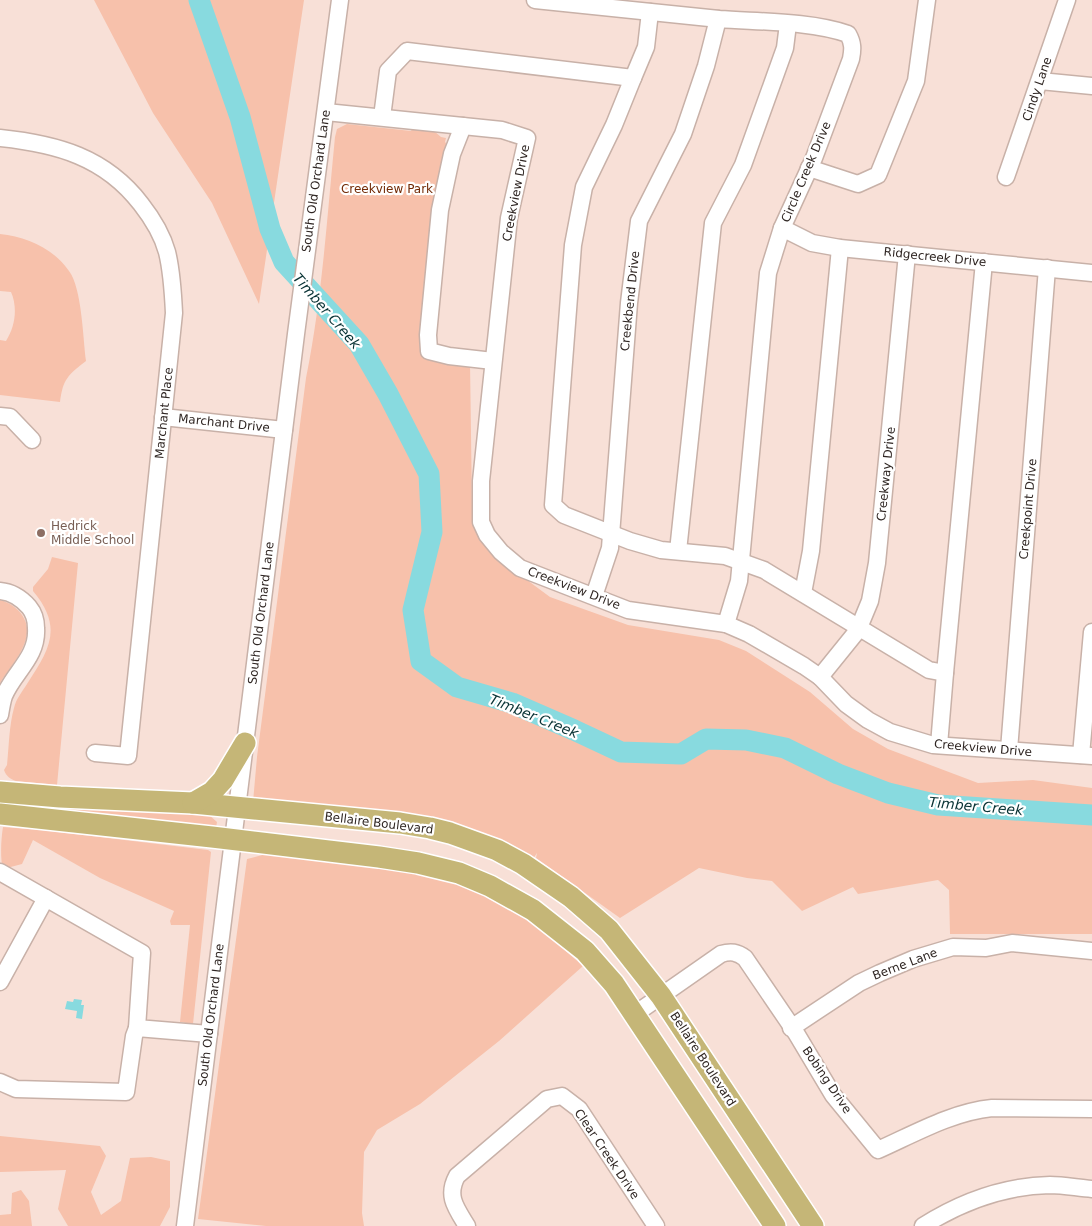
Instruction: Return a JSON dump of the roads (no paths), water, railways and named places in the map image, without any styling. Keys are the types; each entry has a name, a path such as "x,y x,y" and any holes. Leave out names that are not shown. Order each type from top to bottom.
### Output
{"main road":[{"path":"193,803 212,792 224,780 245,743"},
{"name":"Bellaire Boulevard","path":"0,792 60,797 193,803 390,822 450,833 497,850 523,864 571,897 609,930 661,996 813,1226"},
{"path":"0,814 418,863 459,873 490,886 533,910 585,951 614,984 774,1226"}],"street":[{"name":"South Old Orchard Lane","path":"186,1226 296,334 340,0"},
{"name":"Circle Creek Drive","path":"536,0 837,30 848,34 852,41 851,59 809,168 782,228 768,273 739,581 726,624"},
{"path":"809,168 858,184 878,175 916,81 927,0"},
{"name":"Cindy Lane","path":"1006,177 1068,0"},
{"path":"650,12 646,47 614,124 584,187 573,245 553,506 564,515 612,534 661,550 726,556 764,570 929,670 945,672"},
{"name":"Creekbend Drive","path":"594,596 607,562 612,534 629,304 639,221 683,134 706,66 718,19"},
{"path":"678,551 712,223 743,165 785,48 788,24"},
{"path":"382,117 388,72 407,52 633,78"},
{"path":"1040,81 1092,86"},
{"name":"Creekview Drive","path":"326,112 502,130 527,138 510,218 481,481 481,522 487,535 501,552 520,568 628,610 726,624 749,634 820,677 846,704 868,720 890,732 939,745 1086,756"},
{"path":"463,126 452,154 440,210 428,335 429,351 449,356 493,361"},
{"name":"Marchant Place","path":"0,138 31,141 60,148 88,159 113,174 133,194 153,219 166,250 173,280 174,313 128,756 95,753"},
{"name":"Ridgecreek Drive","path":"782,228 812,243 840,248 1092,273"},
{"path":"802,593 811,551 840,248"},
{"name":"Creekway Drive","path":"820,677 859,628 870,601 877,563 907,254"},
{"path":"939,745 984,262"},
{"name":"Creekpoint Drive","path":"1009,750 1047,268"},
{"path":"0,416 10,417 32,440"},
{"name":"Marchant Drive","path":"164,417 284,430"},
{"path":"0,591 8,591 23,599 32,611 36,623 37,638 31,655 4,696 0,715"},
{"path":"1086,756 1092,632"},
{"path":"0,872 142,953 137,1028 134,1036 126,1092 16,1089 0,1082"},
{"path":"0,982 46,898"},
{"name":"Berne Lane","path":"791,1028 859,983 913,959 952,947 986,948 1012,943 1092,951"},
{"name":"Bobing Drive","path":"635,1014 721,954 734,952 745,958 834,1095 878,1150 940,1122 977,1109 1092,1110"},
{"path":"137,1028 209,1034"},
{"name":"Clear Creek Drive","path":"468,1226 456,1208 451,1195 452,1184 457,1176 547,1099 562,1096 579,1109 656,1226"},
{"path":"924,1226 963,1204 1005,1190 1050,1185 1092,1189"}],"water":[{"path":"74,999 82,1000 81,1005 84,1005 82,1019 76,1018 77,1011 65,1009 67,1001 73,1002"}],"waterway":[{"name":"Timber Creek","path":"199,0 240,117 270,229 284,262 359,344 388,394 429,474 432,532 413,610 421,661 457,687 512,703 621,752 681,754 706,739 746,740 785,748 838,774 888,793 938,805 1092,815"}],"place":[{"name":"Hedrick Middle School","path":"41,533"}],"park label":[{"name":"Creekview Park","path":"387,189"}]}
